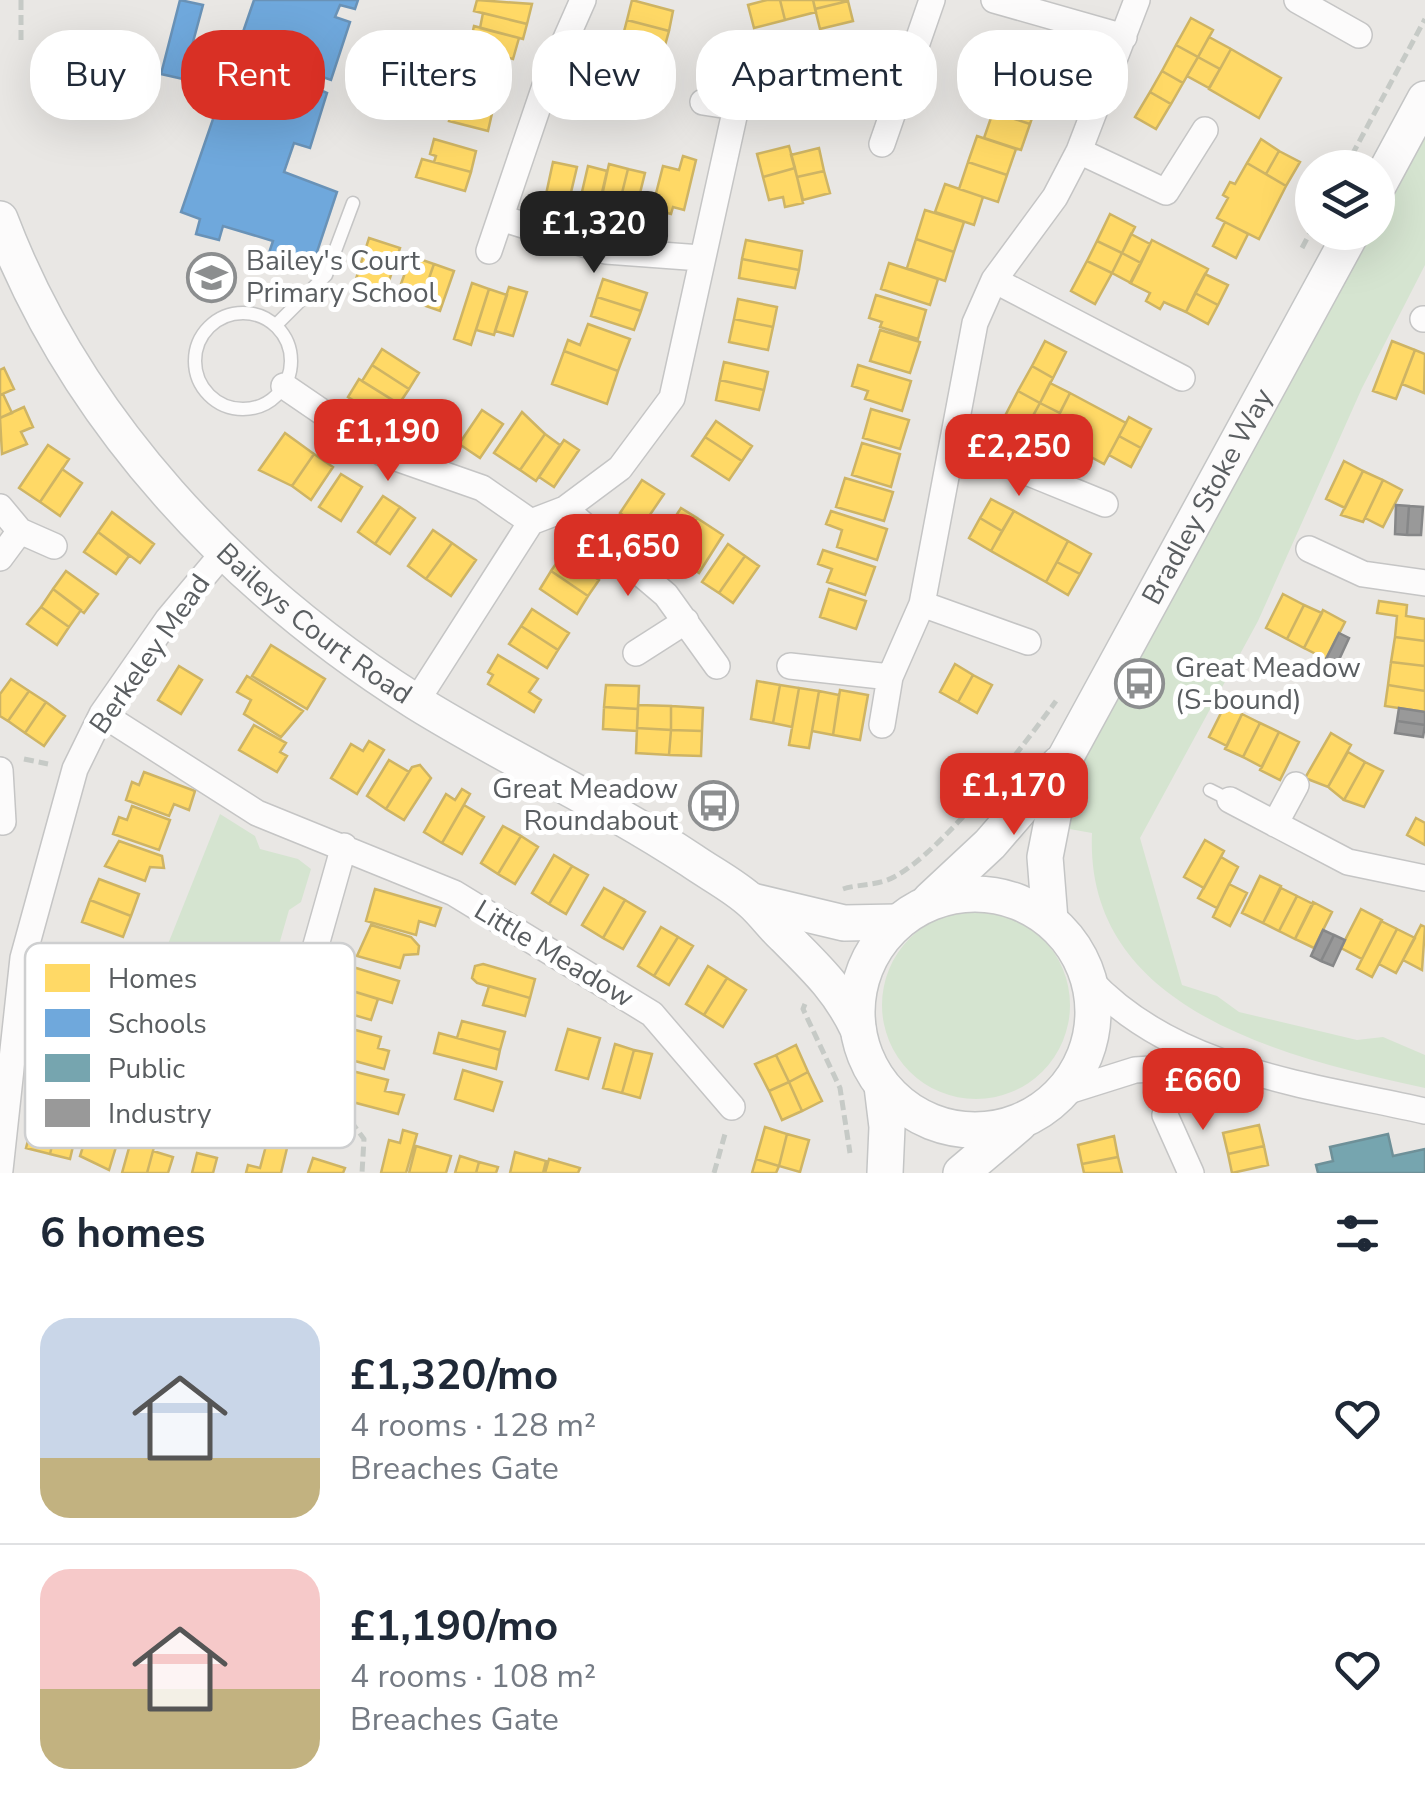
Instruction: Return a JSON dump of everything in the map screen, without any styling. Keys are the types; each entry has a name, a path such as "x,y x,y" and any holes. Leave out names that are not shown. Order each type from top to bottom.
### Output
{"street":[{"path":"489,250 545,86 582,0"},
{"path":"882,144 932,0"},
{"path":"994,0 1097,30"},
{"path":"1127,30 1138,0"},
{"path":"1297,0 1359,35"},
{"path":"1395,155 1425,100"},
{"path":"416,702 532,522 565,509 620,468 672,398 732,120"},
{"path":"882,725 890,677 922,604 975,324 994,280 1055,198 1091,120"},
{"path":"1079,150 1166,192 1206,130"},
{"path":"502,218 606,252 701,258"},
{"name":"Baileys Court Road","path":"0,220 24,283 76,376 124,443 224,552 320,634 416,702 644,830 752,901 828,977 858,1029"},
{"name":"Bradley Stoke Way","path":"911,913 990,844 1064,760 1342,250"},
{"path":"994,280 1182,378"},
{"path":"284,386 382,453 482,488 532,522"},
{"path":"952,442 1106,504"},
{"path":"0,506 20,532 54,546"},
{"path":"565,509 666,595 717,666"},
{"path":"0,558 20,532"},
{"path":"1310,549 1362,574 1425,583"},
{"name":"Berkeley Mead","path":"27,943 75,770 102,714 168,619 224,552"},
{"path":"922,604 1028,642"},
{"path":"636,653 686,621"},
{"path":"790,666 890,677"},
{"name":"Little Meadow","path":"102,714 257,813 454,893 652,1014 732,1107"},
{"name":"Bradley Stoke Way","path":"1050,920 1045,857 1064,760"},
{"path":"3,822 5,764"},
{"path":"1275,824 1296,786"},
{"path":"1220,795 1348,862 1425,878"},
{"path":"316,943 344,846"},
{"path":"1024,1120 994,1129 963,1130 932,1123 905,1108 882,1086 867,1059 858,1029 857,1000 864,970 878,944 911,913 976,893 1028,906 1050,920 1074,947 1089,979 1094,1009 1090,1040 1080,1068 1062,1093"},
{"name":"Baileys Court Road","path":"752,901 844,923 911,913"},
{"name":"Berkeley Mead","path":"0,1170 25,951"},
{"path":"1089,979 1133,1017 1222,1064 1425,1111"},
{"path":"961,1173 1062,1093 1135,1070 1222,1064"},
{"path":"882,1086 887,1127 885,1173"},
{"path":"1165,1115 1192,1173"}],"lane":[{"path":"276,325 326,275 353,203"},
{"path":"248,313 276,325 291,354 284,386 260,406 230,407 205,389 195,360 206,330 217,320 248,313"}],"path":[{"path":"21,0 22,40"},
{"path":"1355,150 1425,18"},
{"path":"1294,263 1301,250"},
{"path":"844,887 868,886 896,876 926,852 1020,751 1062,692"},
{"path":"5,764 75,770"},
{"path":"802,1009 840,1088 851,1160"},
{"path":"714,1173 732,1107"},
{"path":"355,1126 364,1138 362,1173"}],"green space":[{"path":"1425,128 1425,265 1362,388 1258,621 1140,838 1182,985 1217,996 1239,1012 1357,1040 1383,1037 1425,1055 1425,1088 1314,1061 1258,1041 1205,1016 1158,984 1122,944 1098,894 1092,833 1058,827 1062,802 1360,250 1395,250 1395,184"},
{"path":"220,814 255,836 260,849 298,859 311,869 301,902 289,910 279,943 168,943"},
{"path":"976,911 1012,918 1042,939 1063,969 1070,1005 1063,1041 1042,1071 1012,1092 976,1099 940,1092 910,1071 889,1041 882,1005 889,969 910,939 940,918"}],"building: Homes":[{"path":"477,0 532,4 527,24 474,11"},
{"path":"632,0 673,11 669,30 627,20"},
{"path":"780,0 785,20 754,28 748,5"},
{"path":"780,0 813,0 816,12 785,20"},
{"path":"813,0 848,0 848,1 815,9"},
{"path":"848,1 853,21 820,29 815,9"},
{"path":"483,13 527,24 523,39 512,36 512,30 480,28"},
{"path":"1191,18 1213,30 1198,57 1176,45"},
{"path":"627,20 665,30 624,30"},
{"path":"512,36 519,38 512,59"},
{"path":"1209,37 1231,49 1220,69 1198,57"},
{"path":"1176,45 1198,57 1183,83 1162,71"},
{"path":"1231,49 1281,78 1259,118 1209,89"},
{"path":"1198,57 1220,69 1209,88 1187,76"},
{"path":"1162,71 1183,83 1171,104 1150,92"},
{"path":"1150,92 1171,104 1156,129 1135,117"},
{"path":"449,120 490,120 488,131"},
{"path":"990,120 1030,124 1021,150 984,138"},
{"path":"977,136 1016,149 1007,175 968,162"},
{"path":"434,139 476,151 471,172 434,162 436,156 430,154"},
{"path":"1261,139 1279,151 1266,174 1247,163"},
{"path":"789,146 795,168 763,177 757,154"},
{"path":"819,148 824,171 797,177 791,155"},
{"path":"1279,151 1295,159 1295,171 1286,186 1266,174"},
{"path":"683,156 696,160 684,210 673,207 671,214 652,209 663,166 679,170"},
{"path":"422,159 471,172 465,191 416,177"},
{"path":"553,162 577,167 568,205 545,199"},
{"path":"968,162 1007,175 998,202 959,189"},
{"path":"1247,163 1286,186 1259,239 1217,218 1228,198 1223,195 1230,182 1235,184"},
{"path":"609,164 628,169 617,213 599,209"},
{"path":"588,166 607,171 597,214 578,209"},
{"path":"795,168 803,203 785,207 783,197 769,200 763,177"},
{"path":"628,169 645,173 634,217 617,213"},
{"path":"824,171 830,193 803,200 797,177"},
{"path":"945,184 983,197 974,225 935,212"},
{"path":"925,210 964,222 954,252 916,239"},
{"path":"1110,214 1135,227 1122,253 1097,241"},
{"path":"1225,222 1248,234 1236,258 1213,246"},
{"path":"1131,234 1150,244 1141,263 1122,253"},
{"path":"369,238 400,248 383,299 366,294 369,283 356,279"},
{"path":"916,239 954,252 945,281 907,268"},
{"path":"746,240 802,251 799,270 742,259"},
{"path":"1152,240 1208,269 1186,312 1164,302 1160,309 1146,301 1150,293 1130,283"},
{"path":"1097,241 1122,253 1112,273 1087,261"},
{"path":"1122,253 1141,263 1131,283 1112,273"},
{"path":"411,256 434,264 420,304 397,295"},
{"path":"742,259 799,270 795,288 739,278"},
{"path":"1087,261 1112,273 1095,304 1071,291"},
{"path":"889,263 938,279 930,305 881,289"},
{"path":"434,264 454,271 440,311 420,304"},
{"path":"1205,274 1228,285 1218,305 1195,293"},
{"path":"603,279 647,293 641,311 597,297"},
{"path":"472,283 489,289 471,345 454,339"},
{"path":"509,287 527,292 513,336 495,331"},
{"path":"489,289 507,295 494,335 476,330"},
{"path":"1195,293 1218,305 1208,324 1186,312"},
{"path":"876,295 926,310 918,339 880,327 882,322 869,318"},
{"path":"597,297 641,311 634,330 591,316"},
{"path":"738,299 777,307 773,327 734,319"},
{"path":"734,319 773,327 768,350 729,342"},
{"path":"588,324 630,339 618,371 564,351 568,340 580,345"},
{"path":"880,330 920,342 910,373 870,361"},
{"path":"1045,341 1066,352 1053,378 1032,366"},
{"path":"1392,341 1415,350 1396,399 1373,391"},
{"path":"382,349 419,373 409,389 372,365"},
{"path":"1415,350 1425,354 1424,393 1402,384"},
{"path":"564,351 618,371 607,404 552,384"},
{"path":"724,362 768,372 764,390 720,380"},
{"path":"372,365 409,389 399,404 362,381"},
{"path":"858,365 911,381 902,411 865,399 868,391 852,386"},
{"path":"1032,366 1053,378 1040,403 1018,391"},
{"path":"4,368 14,389 0,395 0,370"},
{"path":"359,379 404,407 393,425 348,397"},
{"path":"720,380 764,390 759,410 716,400"},
{"path":"1050,383 1070,393 1060,413 1040,403"},
{"path":"1018,391 1040,403 1028,425 1006,414"},
{"path":"1070,393 1126,423 1104,464 1049,434"},
{"path":"3,394 12,413 0,418 0,395"},
{"path":"1040,403 1060,413 1049,434 1029,423"},
{"path":"24,407 33,427 21,432 27,444 2,454 0,418"},
{"path":"871,409 909,420 900,449 863,438"},
{"path":"482,410 503,424 480,458 459,444"},
{"path":"522,412 545,434 520,470 494,453"},
{"path":"1006,414 1028,425 1014,452 992,440"},
{"path":"1129,417 1151,429 1141,448 1119,436"},
{"path":"716,421 752,446 742,461 705,437"},
{"path":"285,433 314,454 292,486 259,470"},
{"path":"545,434 560,445 536,481 520,470"},
{"path":"1119,436 1141,448 1131,467 1109,455"},
{"path":"705,437 742,461 729,480 692,456"},
{"path":"564,440 579,450 554,487 539,477"},
{"path":"862,443 900,454 891,487 852,475"},
{"path":"48,445 69,459 40,502 19,488"},
{"path":"314,454 333,467 311,500 292,486"},
{"path":"1344,461 1363,471 1345,508 1326,499"},
{"path":"62,469 82,483 60,516 40,502"},
{"path":"1363,471 1383,480 1363,522 1341,515"},
{"path":"341,474 362,487 341,521 319,507"},
{"path":"845,478 893,492 884,521 836,507"},
{"path":"642,480 664,494 641,528 620,513"},
{"path":"1383,480 1402,490 1383,527 1365,518"},
{"path":"383,496 400,507 375,544 358,532"},
{"path":"991,499 1014,511 1002,531 980,518"},
{"path":"400,507 415,518 390,554 375,544"},
{"path":"681,508 697,518 673,556 656,546"},
{"path":"831,511 887,529 877,560 837,547 842,530 826,524"},
{"path":"1014,511 1068,541 1046,582 991,551"},
{"path":"112,512 154,544 140,563 98,532"},
{"path":"697,518 723,535 699,573 673,556"},
{"path":"980,518 1002,531 991,551 969,538"},
{"path":"433,530 452,543 426,579 408,566"},
{"path":"98,532 129,556 116,574 84,552"},
{"path":"1068,541 1091,554 1080,574 1057,562"},
{"path":"452,543 476,560 451,596 426,579"},
{"path":"728,544 745,556 719,593 702,582"},
{"path":"823,550 875,567 865,595 827,582 832,569 818,564"},
{"path":"562,555 599,580 588,596 551,571"},
{"path":"745,556 759,566 733,603 719,593"},
{"path":"1057,562 1080,574 1068,595 1046,582"},
{"path":"66,571 98,594 84,613 53,589"},
{"path":"551,571 588,596 577,614 540,589"},
{"path":"53,589 81,610 69,627 41,607"},
{"path":"829,589 866,601 856,629 820,617"},
{"path":"1283,594 1304,605 1287,639 1266,628"},
{"path":"1379,601 1407,605 1406,616 1425,619 1425,641 1395,637 1397,616 1377,613"},
{"path":"1304,605 1322,613 1304,648 1287,639"},
{"path":"41,607 69,627 57,645 27,624"},
{"path":"532,609 569,633 558,650 521,626"},
{"path":"1323,610 1345,622 1326,659 1304,648"},
{"path":"521,626 558,650 547,668 509,644"},
{"path":"1395,637 1425,641 1425,666 1391,662"},
{"path":"271,645 325,679 307,709 252,676"},
{"path":"498,655 538,679 529,692 541,700 534,712 488,684 493,675 488,672"},
{"path":"1391,662 1425,666 1425,691 1388,685"},
{"path":"955,664 973,675 958,702 940,692"},
{"path":"179,666 202,680 181,714 158,700"},
{"path":"973,675 992,685 977,713 958,702"},
{"path":"247,676 303,711 281,737 244,714 251,700 237,692"},
{"path":"11,679 29,691 8,721 0,716 0,694"},
{"path":"757,681 780,685 773,723 751,719"},
{"path":"606,685 639,686 638,709 604,707"},
{"path":"780,685 799,688 792,727 773,723"},
{"path":"1388,685 1425,691 1425,712 1385,706"},
{"path":"799,688 819,691 809,748 789,745"},
{"path":"840,690 868,695 860,740 833,735"},
{"path":"29,691 46,702 25,733 8,721"},
{"path":"819,691 839,695 833,735 812,731"},
{"path":"46,702 65,716 44,746 25,733"},
{"path":"638,705 671,706 671,730 637,728"},
{"path":"1225,705 1242,714 1227,746 1209,737"},
{"path":"671,706 703,708 702,731 671,730"},
{"path":"604,707 638,709 637,731 603,729"},
{"path":"1242,714 1260,723 1243,757 1225,749"},
{"path":"1260,723 1279,732 1262,767 1243,757"},
{"path":"254,725 286,743 280,752 287,756 277,772 239,750"},
{"path":"637,728 671,730 669,755 636,753"},
{"path":"671,730 702,731 701,756 669,755"},
{"path":"1279,732 1299,742 1280,780 1260,770"},
{"path":"1331,733 1351,745 1328,787 1305,778"},
{"path":"369,741 384,750 357,794 331,778 351,744 363,751"},
{"path":"1348,752 1365,762 1344,800 1328,787"},
{"path":"389,760 409,772 386,809 367,796"},
{"path":"1365,762 1383,771 1364,807 1344,800"},
{"path":"420,765 431,778 404,820 386,809 412,767"},
{"path":"144,772 195,791 189,810 174,804 169,816 126,800 132,782 139,785"},
{"path":"462,789 470,794 442,843 424,832 446,794 455,800"},
{"path":"464,805 484,817 462,854 442,843"},
{"path":"132,806 170,820 159,850 113,834 119,817 127,820"},
{"path":"1416,818 1425,823 1425,845 1407,835"},
{"path":"503,826 521,836 498,874 481,863"},
{"path":"521,836 538,847 515,884 498,874"},
{"path":"1205,840 1224,851 1204,888 1184,877"},
{"path":"119,841 162,856 164,868 150,867 145,881 105,866"},
{"path":"554,855 572,866 549,904 532,893"},
{"path":"1221,857 1238,867 1217,908 1198,898"},
{"path":"572,866 588,875 566,914 549,904"},
{"path":"1260,876 1281,886 1263,923 1242,913"},
{"path":"99,879 139,894 131,916 90,900"},
{"path":"1229,884 1247,893 1230,926 1213,917"},
{"path":"604,888 625,900 603,938 582,925"},
{"path":"1281,888 1297,896 1279,931 1263,923"},
{"path":"375,889 441,908 435,926 419,921 416,935 366,921"},
{"path":"1297,896 1313,904 1295,939 1279,931"},
{"path":"90,900 131,916 123,937 82,922"},
{"path":"625,900 645,912 623,949 603,938"},
{"path":"1313,902 1332,912 1314,948 1295,939"},
{"path":"1361,909 1382,920 1362,959 1341,948"},
{"path":"1381,921 1397,929 1372,977 1357,969"},
{"path":"371,925 411,937 419,946 418,954 404,955 400,968 357,956"},
{"path":"1421,925 1425,927 1422,970 1403,960"},
{"path":"661,927 678,937 654,976 638,966"},
{"path":"1397,929 1415,938 1396,973 1379,964"},
{"path":"678,937 693,946 669,985 654,976"},
{"path":"483,964 535,979 530,998 477,983 472,978 475,966"},
{"path":"708,966 727,978 704,1015 686,1004"},
{"path":"355,968 399,981 392,1003 355,992"},
{"path":"727,978 746,990 723,1027 704,1015"},
{"path":"489,986 530,998 525,1016 483,1005"},
{"path":"355,992 378,999 371,1020 355,1015"},
{"path":"462,1021 505,1032 500,1050 457,1038"},
{"path":"568,1029 600,1038 588,1079 556,1070"},
{"path":"355,1030 381,1037 378,1048 389,1051 384,1069 355,1061"},
{"path":"439,1033 500,1050 496,1069 434,1053"},
{"path":"615,1044 634,1050 622,1093 603,1088"},
{"path":"796,1045 808,1072 789,1082 776,1055"},
{"path":"634,1050 652,1054 640,1098 622,1093"},
{"path":"776,1055 789,1082 769,1091 755,1064"},
{"path":"463,1070 502,1082 493,1111 455,1099"},
{"path":"355,1072 388,1080 385,1091 404,1095 398,1114 355,1103"},
{"path":"808,1072 822,1101 802,1111 789,1082"},
{"path":"789,1082 802,1111 782,1120 769,1091"},
{"path":"1259,1125 1264,1146 1228,1154 1223,1133"},
{"path":"765,1127 787,1134 779,1166 756,1159"},
{"path":"403,1130 417,1134 406,1173 381,1173 389,1140 400,1143"},
{"path":"787,1134 809,1140 800,1172 779,1166"},
{"path":"1114,1136 1118,1157 1082,1164 1078,1145"},
{"path":"416,1146 451,1156 446,1173 409,1173"},
{"path":"1264,1146 1268,1165 1232,1173 1228,1154"},
{"path":"26,1148 51,1148 50,1154"},
{"path":"51,1148 73,1148 70,1159 50,1154"},
{"path":"83,1148 116,1148 109,1170 80,1156"},
{"path":"129,1148 154,1148 147,1173 122,1173"},
{"path":"265,1148 287,1148 281,1173 246,1173 248,1165 260,1168"},
{"path":"153,1151 173,1157 168,1173 147,1173"},
{"path":"515,1152 546,1161 543,1173 510,1173"},
{"path":"197,1153 217,1158 213,1173 192,1173"},
{"path":"460,1156 479,1162 476,1173 455,1173"},
{"path":"1118,1157 1122,1173 1084,1173 1082,1164"},
{"path":"313,1158 345,1168 343,1173 308,1173"},
{"path":"549,1159 580,1168 578,1173 545,1173"},
{"path":"756,1159 779,1166 776,1173 752,1173"},
{"path":"479,1162 498,1167 496,1173 476,1173"}],"building: Schools":[{"path":"180,0 203,5 196,30 181,30 181,79 161,74"},
{"path":"254,0 358,0 355,9 340,5 335,17 350,22 331,80 325,78 325,30 244,30"},
{"path":"213,120 319,120 310,148 294,143 284,172 337,192 310,273 267,259 273,241 223,226 219,240 196,234 200,219 181,212"}],"building: Public":[{"path":"1388,1134 1393,1156 1425,1149 1425,1173 1318,1173 1316,1165 1333,1161 1330,1147"}],"building: Industry":[{"path":"1396,505 1409,506 1407,535 1395,534"},
{"path":"1409,506 1423,507 1421,535 1407,535"},
{"path":"1339,633 1349,638 1337,664 1326,659"},
{"path":"1399,708 1425,712 1425,725 1397,721"},
{"path":"1397,721 1425,725 1423,737 1395,733"},
{"path":"1323,930 1334,935 1321,961 1311,956"},
{"path":"1334,935 1345,940 1333,966 1321,961"}],"place":[{"name":"Bailey's Court Primary School","path":"211,277"},
{"name":"Great Meadow (S-bound)","path":"1140,684"},
{"name":"Great Meadow Roundabout","path":"713,805"}]}
